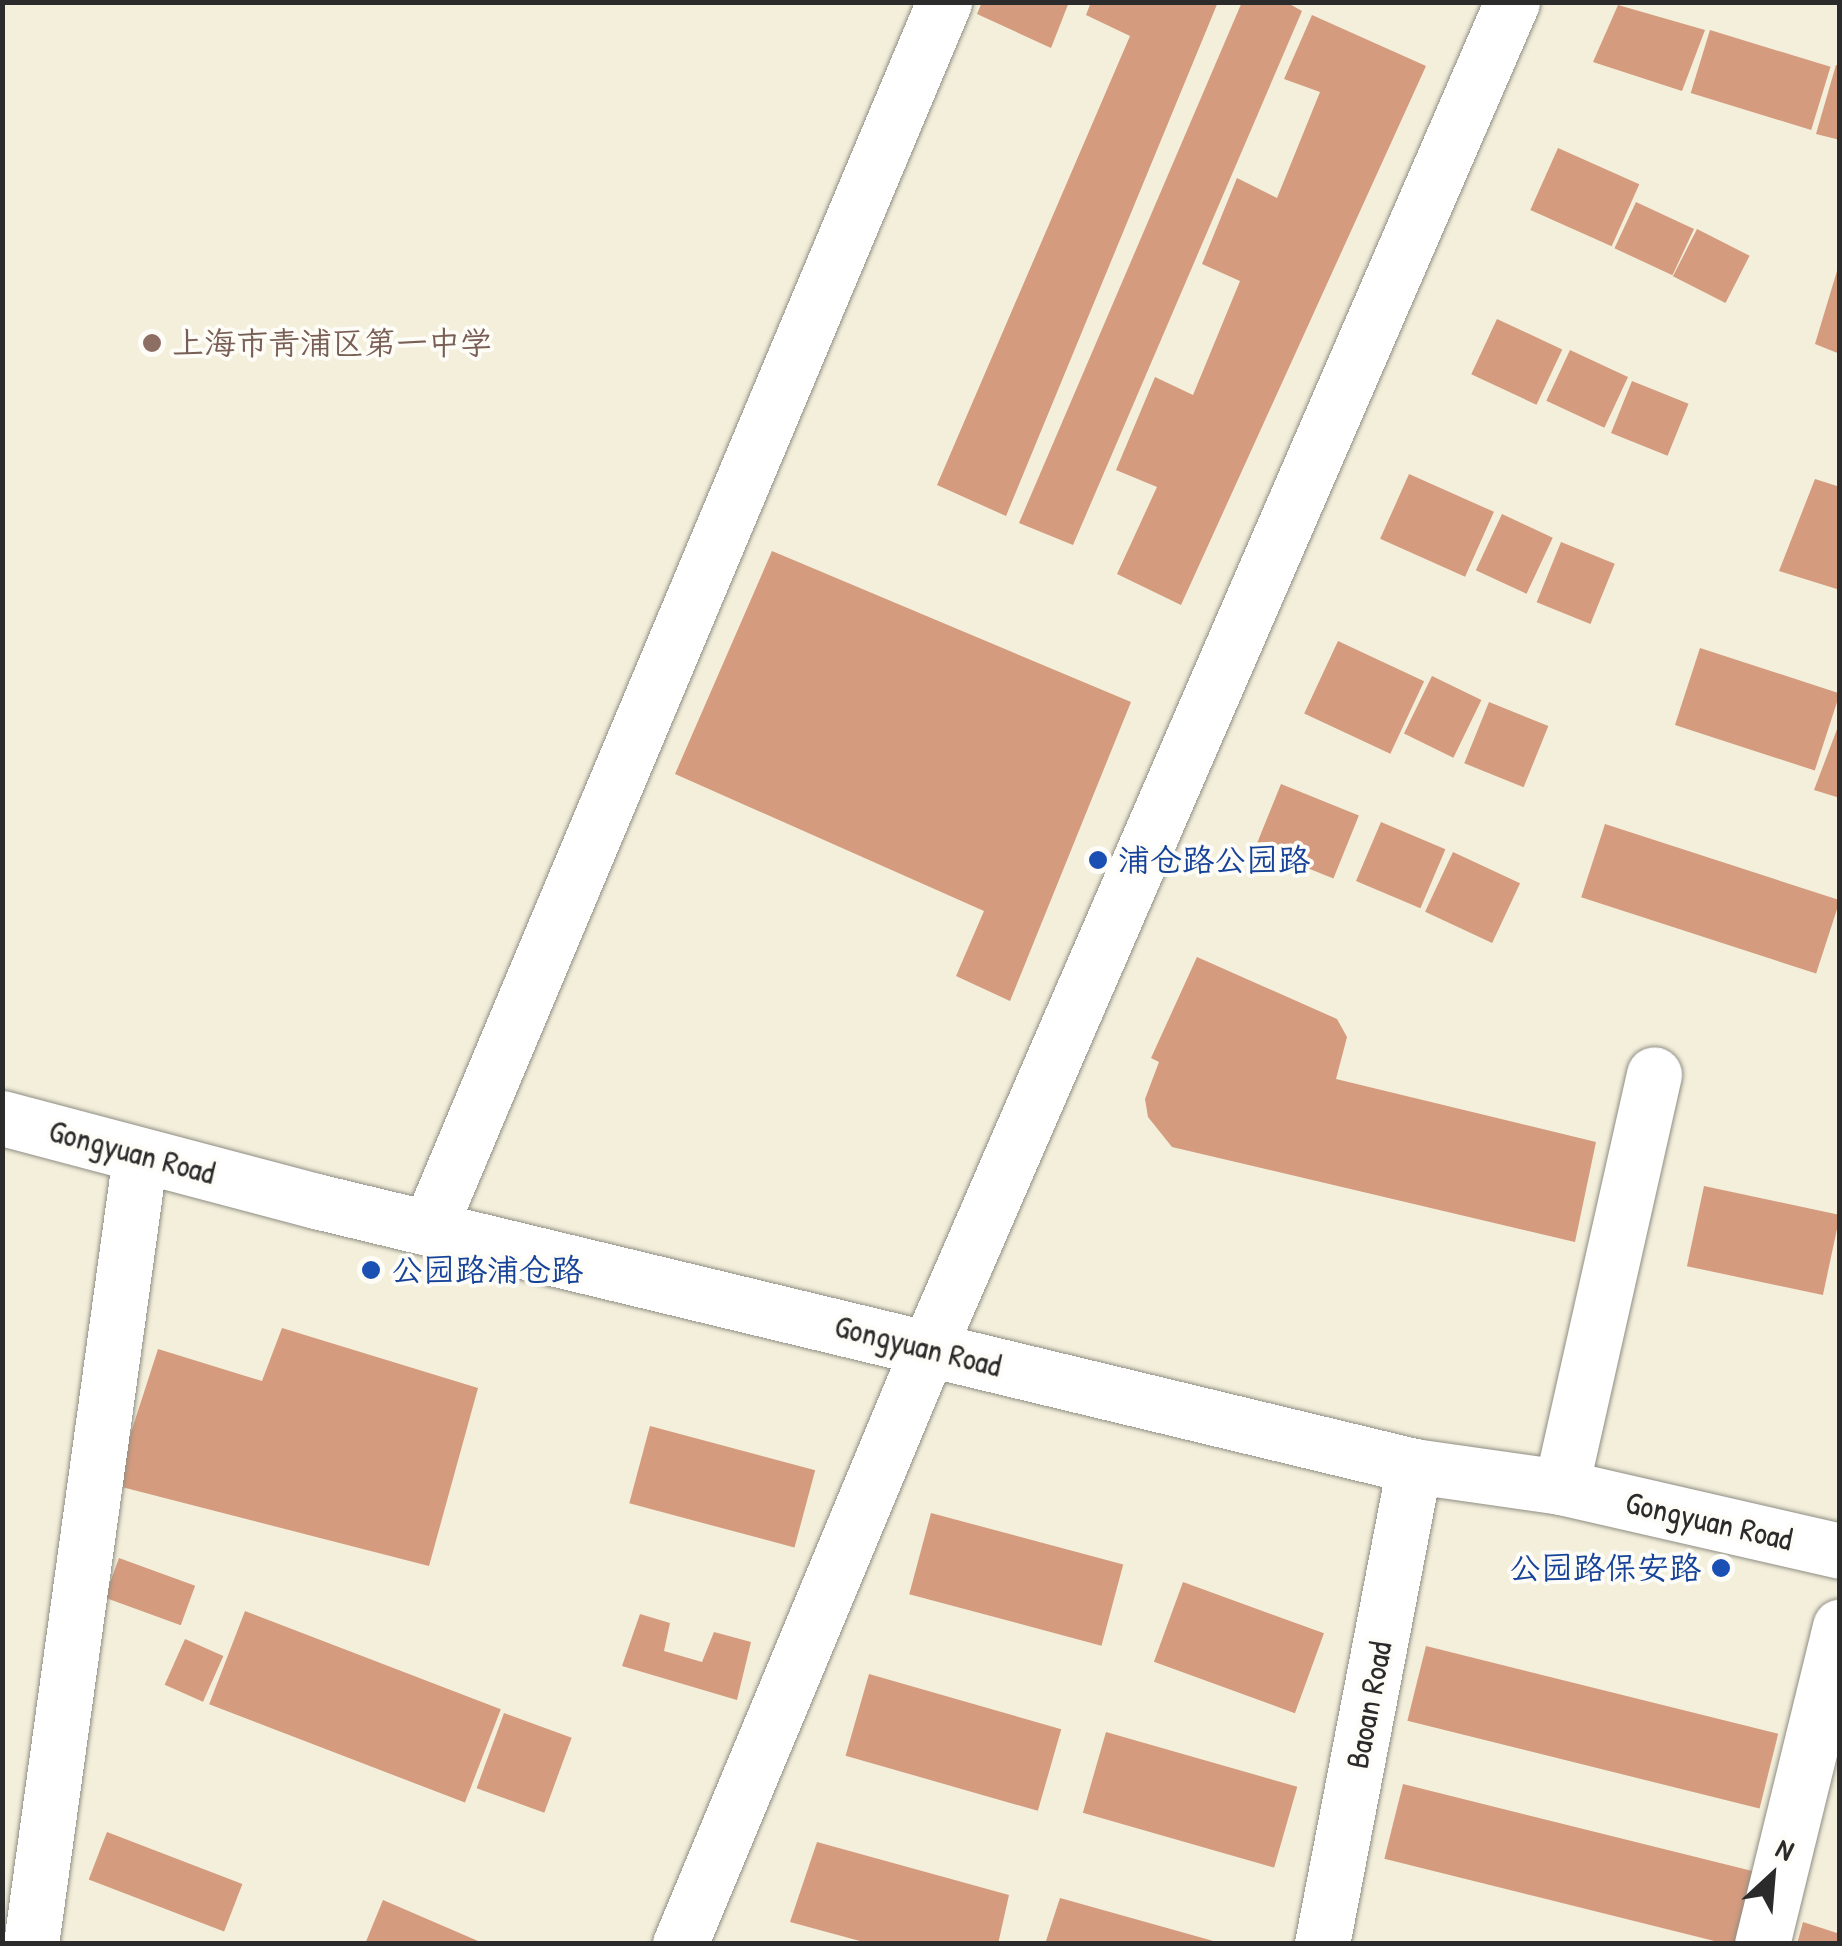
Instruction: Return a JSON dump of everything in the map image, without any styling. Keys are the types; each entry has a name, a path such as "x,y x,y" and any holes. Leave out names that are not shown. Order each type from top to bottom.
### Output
{"street":[{"path":"429,1228 944,2"},
{"path":"680,1944 928,1348 1512,2"},
{"path":"1561,1487 1654,1074"},
{"name":"Gongyuan Road","path":"2,1118 429,1228 1414,1466 1561,1487 1840,1550"},
{"path":"31,1944 140,1154"},
{"name":"Baoan Road","path":"1322,1944 1414,1466"},
{"path":"1762,1944 1840,1626"}],"building":[{"path":"982,2 1069,2 1051,48 977,14"},
{"path":"1091,2 1218,2 1006,516 937,485 1130,36 1086,15"},
{"path":"1242,2 1286,2 1302,11 1073,545 1019,523"},
{"path":"1618,5 1705,30 1682,91 1593,62"},
{"path":"1312,15 1426,66 1181,605 1117,574 1157,487 1116,470 1155,377 1193,395 1240,281 1202,264 1237,178 1277,198 1320,92 1284,79"},
{"path":"1710,30 1830,67 1811,130 1691,93"},
{"path":"1836,65 1840,66 1840,140 1816,134"},
{"path":"1558,148 1639,184 1612,246 1530,210"},
{"path":"1636,202 1694,229 1672,275 1614,248"},
{"path":"1697,229 1750,256 1726,303 1673,276"},
{"path":"1840,261 1840,354 1815,344"},
{"path":"1497,319 1562,349 1536,405 1471,374"},
{"path":"1570,350 1628,377 1604,428 1546,401"},
{"path":"1632,381 1689,404 1668,456 1611,433"},
{"path":"1409,474 1494,512 1465,577 1380,539"},
{"path":"1815,479 1840,487 1840,590 1779,571"},
{"path":"1502,514 1553,538 1527,594 1476,570"},
{"path":"1561,542 1615,564 1590,624 1537,602"},
{"path":"772,551 1131,702 1010,1001 956,976 984,911 675,774"},
{"path":"1338,641 1424,681 1390,754 1304,714"},
{"path":"1700,648 1840,693 1815,770 1675,725"},
{"path":"1432,676 1481,700 1453,758 1404,734"},
{"path":"1489,702 1548,726 1524,787 1464,763"},
{"path":"1840,724 1840,798 1814,790"},
{"path":"1281,784 1359,815 1333,879 1256,847"},
{"path":"1381,822 1445,849 1420,908 1356,881"},
{"path":"1605,824 1840,900 1816,974 1581,897"},
{"path":"1453,852 1520,883 1492,943 1425,912"},
{"path":"1197,957 1337,1019 1347,1037 1336,1079 1596,1142 1575,1242 1172,1147 1148,1117 1145,1099 1159,1062 1151,1058"},
{"path":"1704,1186 1840,1215 1823,1295 1687,1266"},
{"path":"282,1328 478,1388 429,1566 114,1485 158,1349 262,1381"},
{"path":"650,1426 815,1470 794,1548 629,1503"},
{"path":"931,1513 1123,1565 1101,1646 909,1594"},
{"path":"119,1558 195,1586 181,1625 105,1597"},
{"path":"1183,1582 1324,1633 1295,1713 1154,1662"},
{"path":"245,1611 501,1709 465,1803 209,1704"},
{"path":"640,1614 670,1623 664,1651 702,1662 714,1632 751,1642 737,1700 622,1666"},
{"path":"185,1639 223,1656 203,1702 165,1685"},
{"path":"1426,1646 1778,1734 1760,1809 1407,1721"},
{"path":"869,1674 1061,1729 1038,1811 846,1756"},
{"path":"504,1713 572,1738 544,1813 477,1788"},
{"path":"1106,1732 1297,1787 1274,1868 1083,1813"},
{"path":"1403,1784 1754,1872 1736,1944 1726,1944 1384,1859"},
{"path":"107,1832 242,1884 224,1932 89,1880"},
{"path":"817,1842 1009,1895 998,1944 871,1944 790,1922"},
{"path":"1060,1898 1217,1942 1217,1944 1045,1944"},
{"path":"383,1900 485,1944 365,1944"},
{"path":"1803,1922 1840,1934 1840,1944 1797,1944"}],"place":[{"name":"上海市青浦区第一中学","path":"152,343"},
{"name":"浦仓路公园路","path":"1098,860"},
{"name":"公园路浦仓路","path":"371,1270"},
{"name":"公园路保安路","path":"1721,1568"}]}
